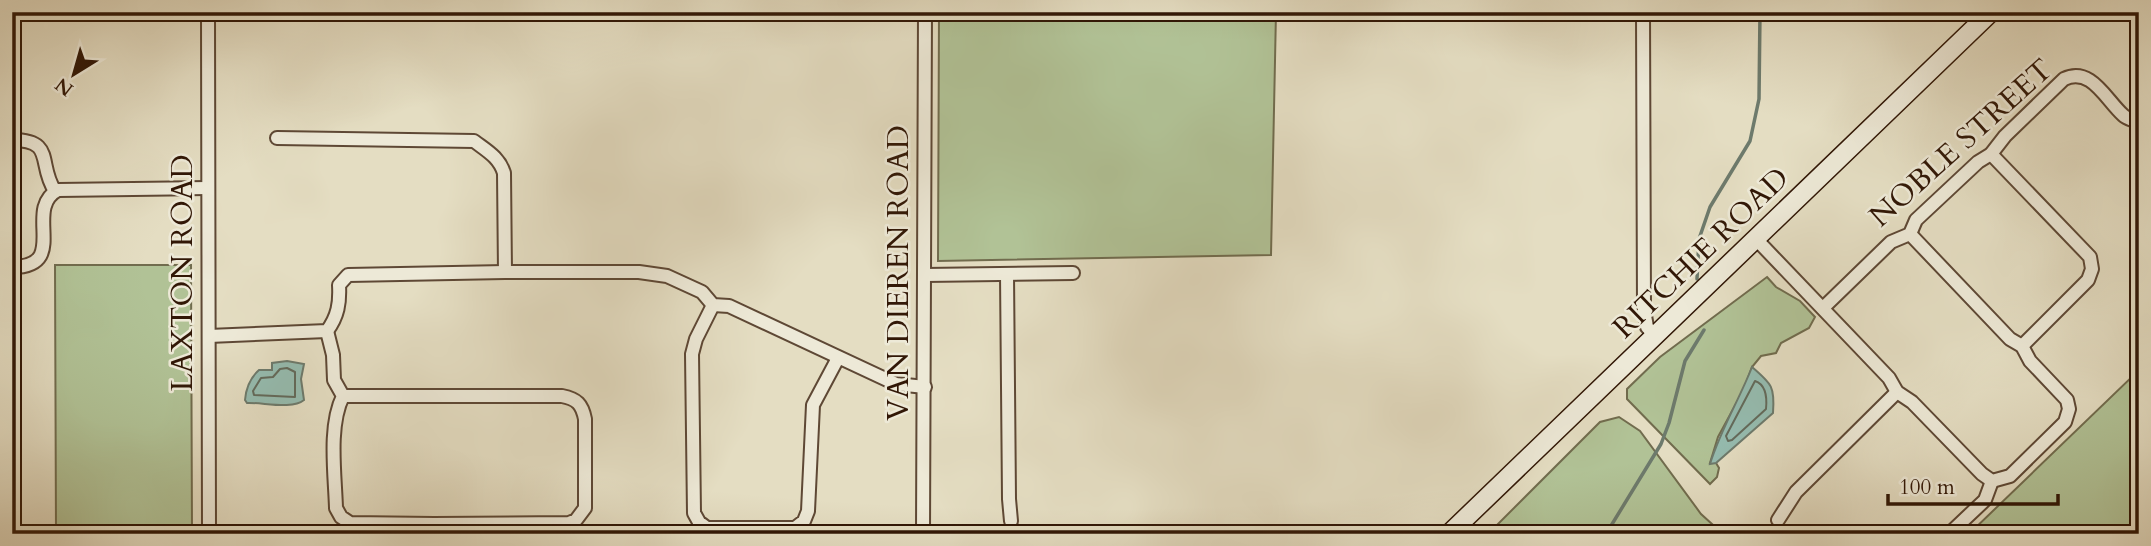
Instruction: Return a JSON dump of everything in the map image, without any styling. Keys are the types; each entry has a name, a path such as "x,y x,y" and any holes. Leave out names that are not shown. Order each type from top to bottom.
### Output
{"street":[{"name":"LAXTON ROAD","path":"208,12 209,534"},
{"name":"VAN DIEREN ROAD","path":"923,534 925,12"},
{"path":"1643,12 1644,310 1647,327 1655,336"},
{"name":"RITCHIE ROAD","path":"1449,534 1991,12"},
{"name":"NOBLE STREET","path":"1823,307 1891,242 1910,234 1916,220 1978,162 1991,154 2005,136 2064,79 2072,75 2086,78 2125,117 2139,123"},
{"path":"277,138 474,141 501,163 504,173 505,272"},
{"path":"12,140 29,140 39,146 47,180 55,191"},
{"path":"1991,154 2090,257 2092,269 2088,280 2022,346"},
{"path":"12,267 31,265 39,259 43,249 44,202 55,191 208,188"},
{"path":"1910,234 2010,339 2022,346 2030,361 2067,400 2069,409 2066,422 2010,476 1992,481"},
{"path":"1756,239 1889,378 1898,392 1912,402 1992,481"},
{"path":"343,396 334,380 333,355 327,331 338,311 339,285 348,275 505,272 639,272 667,275 702,292 713,305 729,306 896,384 925,387"},
{"path":"925,275 1073,273"},
{"path":"1007,274 1009,499 1012,521"},
{"path":"713,305 695,339 692,354 694,513 699,522 707,528 795,527 804,521 808,511 813,405 838,358"},
{"path":"209,336 327,331"},
{"path":"1778,520 1796,492 1898,392"},
{"path":"343,396 575,398 582,406 585,419 585,508 576,520 569,523 350,523 341,517 335,508 335,423 337,408 343,396"},
{"path":"1949,534 1984,500 1992,481"}],"green space":[{"path":"939,12 1276,12 1271,255 938,261"},
{"path":"55,265 191,265 192,534 56,534"},
{"path":"1767,277 1776,287 1800,301 1815,317 1809,328 1781,343 1776,353 1761,356 1752,367 1743,391 1718,437 1710,463 1716,463 1719,468 1717,477 1710,484 1627,399 1627,389 1660,357"},
{"path":"2139,370 2139,534 1969,534"},
{"path":"1619,417 1640,431 1701,514 1723,534 1488,534 1600,422"}],"water":[{"path":"287,361 304,364 301,379 304,400 292,405 247,403 247,387 256,373 259,370 272,370 272,363"},
{"path":"1752,367 1771,387 1773,413 1716,463 1710,464 1719,439"}],"waterway":[{"path":"1697,279 1699,239 1710,207 1750,141 1759,99 1760,12"},
{"path":"1606,534 1661,444 1685,361 1704,330"}]}
